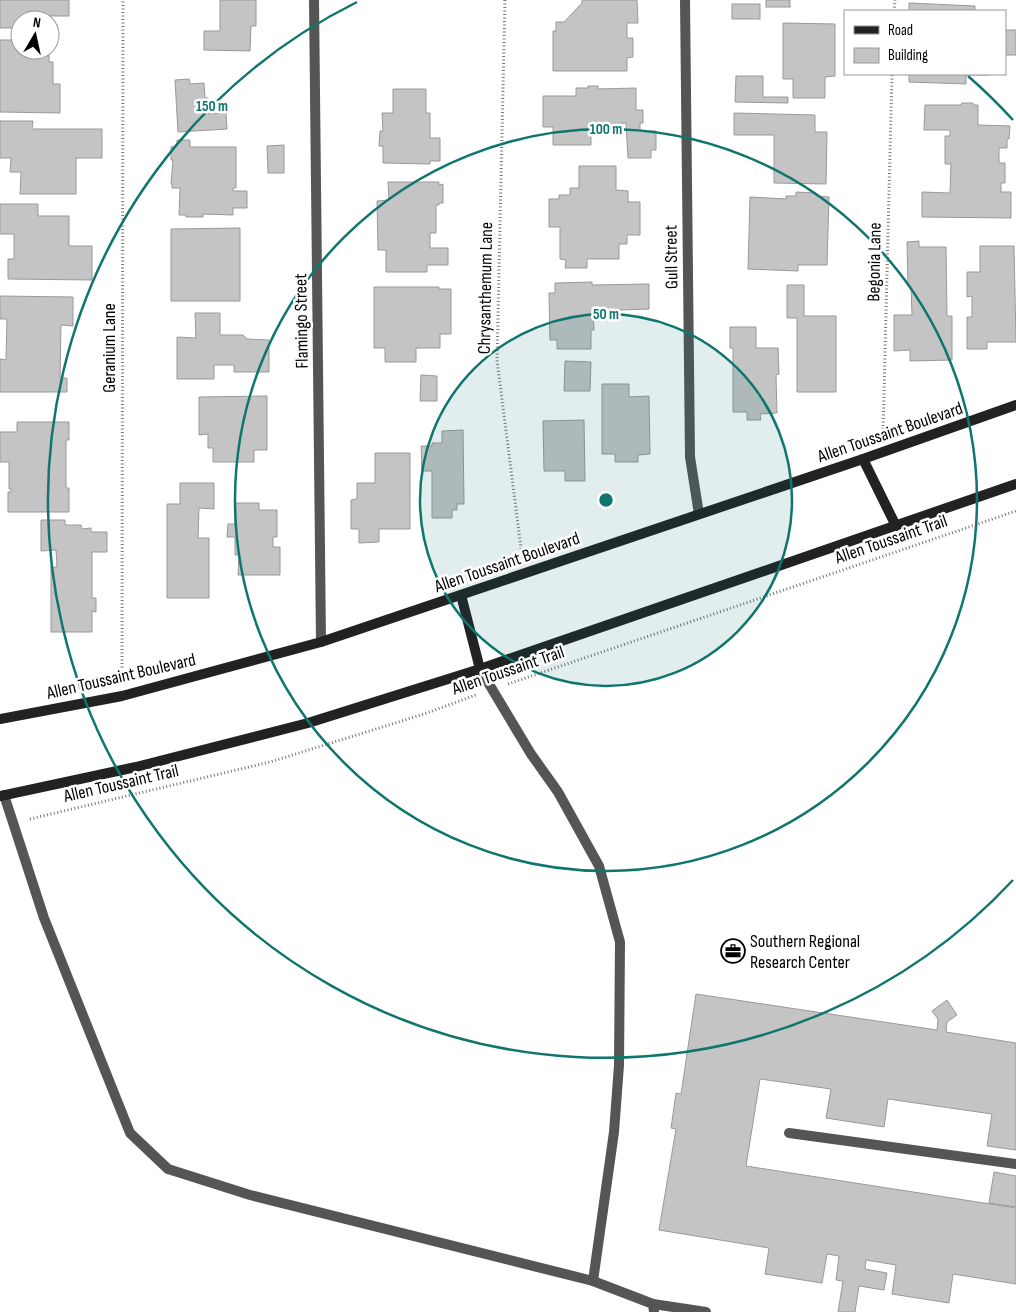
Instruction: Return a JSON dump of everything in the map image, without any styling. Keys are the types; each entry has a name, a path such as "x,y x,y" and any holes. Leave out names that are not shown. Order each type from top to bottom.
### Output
{"main road":[{"name":"Allen Toussaint Boulevard","path":"0,719 122,696 320,642 863,459 1016,405"},
{"path":"863,459 896,526"},
{"path":"2,795 136,768 308,723 480,669 1016,484"},
{"path":"461,595 480,669"}],"street":[{"name":"Flamingo Street","path":"314,0 320,642"},
{"name":"Gull Street","path":"685,0 690,457 699,514"},
{"path":"480,669 531,754 558,792 599,866 620,942 619,1066 614,1132 593,1281"},
{"path":"2,795 44,918 130,1132 168,1168 250,1195 593,1281 654,1308 706,1312"},
{"path":"789,1133 1016,1164"}],"path":[{"name":"Geranium Lane","path":"122,696 123,0"},
{"name":"Chrysanthemum Lane","path":"505,0 497,360 524,574"},
{"name":"Begonia Lane","path":"883,451 892,75"},
{"name":"Allen Toussaint Trail","path":"12,824 270,762 424,714 492,689 1016,511"}],"building":[{"path":"0,0 69,0 69,16 60,16 60,10 10,10 10,28 0,28"},
{"path":"220,0 256,0 256,26 251,26 250,51 204,50 204,31 220,31"},
{"path":"582,0 637,0 638,23 627,23 627,38 633,38 633,57 627,58 627,71 553,71 553,31 556,31 556,22 564,22 582,3"},
{"path":"766,0 790,0 790,7 766,7"},
{"path":"909,3 975,6 975,10 909,10"},
{"path":"732,4 760,4 760,19 732,19"},
{"path":"783,23 835,24 835,76 825,77 825,98 793,98 793,79 783,79"},
{"path":"1006,30 1016,30 1016,55 1006,55"},
{"path":"0,40 10,40 10,60 49,60 49,62 53,62 53,84 60,84 60,113 0,112"},
{"path":"909,75 966,75 966,84 909,82"},
{"path":"736,76 763,76 763,97 788,97 788,103 735,102"},
{"path":"189,79 190,84 204,83 205,98 208,98 209,114 226,113 227,129 178,132 175,80"},
{"path":"588,86 598,86 598,89 636,88 636,110 643,110 643,123 640,123 640,131 656,131 656,150 651,150 651,158 628,158 626,123 601,124 601,127 591,127 591,145 553,145 553,127 543,127 543,96 576,96 576,88 588,88"},
{"path":"393,89 426,89 426,113 430,113 430,138 440,138 440,161 430,161 430,164 383,163 383,146 379,146 380,131 383,131 382,113 393,113"},
{"path":"962,103 978,105 978,125 1010,126 1007,148 999,148 999,163 1005,163 1005,183 1001,183 1001,192 1011,192 1011,218 922,217 922,192 950,193 951,164 945,164 945,136 950,136 950,130 924,130 925,105 960,105"},
{"path":"734,113 815,115 815,132 827,132 826,184 774,183 774,135 734,135"},
{"path":"0,121 33,121 32,129 102,129 102,158 76,158 76,194 20,194 21,172 10,172 11,158 0,158"},
{"path":"177,140 190,140 190,147 236,147 236,188 233,188 233,191 247,191 247,208 233,208 233,215 203,214 203,217 186,217 186,215 179,215 180,188 172,188 171,184 173,160 171,160 171,147 177,146"},
{"path":"284,145 284,173 268,173 267,146"},
{"path":"579,166 616,166 616,190 628,191 628,202 640,202 640,235 627,235 627,244 619,244 619,259 587,259 587,268 565,268 566,260 560,259 560,227 549,227 549,199 559,199 559,195 570,195 570,188 579,188"},
{"path":"388,182 439,182 439,185 443,184 443,203 436,205 436,233 430,233 430,248 448,248 448,265 427,265 427,272 386,272 386,250 378,250 377,201 389,200"},
{"path":"796,192 816,193 816,196 829,197 827,265 798,265 798,271 748,269 750,197 786,199 786,196 796,196"},
{"path":"0,204 38,204 38,216 69,216 69,246 92,246 92,280 8,279 8,259 14,259 14,234 0,234"},
{"path":"240,228 240,301 171,301 171,229"},
{"path":"919,241 919,247 946,247 947,316 952,316 952,360 910,361 910,350 894,351 894,315 912,315 911,286 908,286 907,242"},
{"path":"980,246 1014,246 1016,342 987,342 987,349 967,349 967,317 972,317 972,296 967,297 967,272 980,272"},
{"path":"592,282 592,285 649,284 649,309 593,311 594,330 591,330 591,349 557,349 557,340 550,340 549,293 555,293 555,283"},
{"path":"787,285 804,285 804,316 836,316 836,392 797,392 797,318 787,318"},
{"path":"374,287 439,287 439,289 451,289 451,334 440,334 440,348 416,348 416,362 385,362 385,348 374,348"},
{"path":"0,296 73,297 73,326 61,325 60,378 67,378 67,392 0,392 0,359 6,360 7,319 0,319"},
{"path":"195,313 220,313 220,335 243,335 247,339 269,340 269,372 234,372 234,365 214,365 214,379 177,379 177,337 196,338"},
{"path":"730,327 756,327 756,348 778,348 779,374 776,375 777,413 760,414 761,420 747,420 747,412 733,412 733,348 730,348"},
{"path":"565,361 591,362 590,391 564,391"},
{"path":"421,375 437,376 437,401 420,401"},
{"path":"602,384 629,384 629,397 649,396 650,454 638,455 638,462 615,462 615,454 602,454"},
{"path":"267,396 267,450 254,450 254,462 213,462 213,448 208,448 208,434 199,435 199,397"},
{"path":"584,420 585,481 565,481 565,471 544,471 543,421"},
{"path":"17,422 69,422 69,440 66,440 66,488 69,488 69,512 8,512 8,492 11,492 11,489 9,489 9,462 0,462 0,432 17,432"},
{"path":"463,430 464,504 457,504 457,510 452,510 452,518 432,518 432,471 422,471 421,446 432,446 432,443 442,443 442,431"},
{"path":"375,453 410,453 410,529 379,529 379,542 359,543 359,529 351,529 351,500 357,499 357,483 375,483"},
{"path":"180,483 214,483 214,509 199,508 198,538 209,538 209,598 167,598 167,504 180,504"},
{"path":"235,503 259,503 259,510 277,510 277,537 273,537 273,547 280,547 280,575 238,575 239,555 235,555 235,537 227,537 228,524 235,524"},
{"path":"41,520 65,520 65,525 81,525 82,529 91,528 91,532 107,532 107,552 92,552 92,598 96,598 96,612 92,611 92,632 51,632 51,567 57,567 56,550 41,551"},
{"path":"696,994 937,1030 938,1019 932,1011 947,1000 957,1015 947,1022 946,1032 1016,1043 1016,1150 987,1146 992,1114 888,1099 884,1127 826,1118 831,1089 760,1079 746,1166 1016,1208 1016,1284 953,1274 949,1303 892,1294 896,1265 866,1260 865,1269 887,1273 884,1290 859,1286 855,1312 838,1312 843,1281 836,1280 839,1256 827,1254 822,1283 765,1274 769,1248 659,1230 676,1129 671,1128 676,1093 681,1094"},
{"path":"994,1172 1016,1176 1016,1207 989,1203"}],"place":[{"name":"Southern Regional Research Center","path":"733,951"}]}
